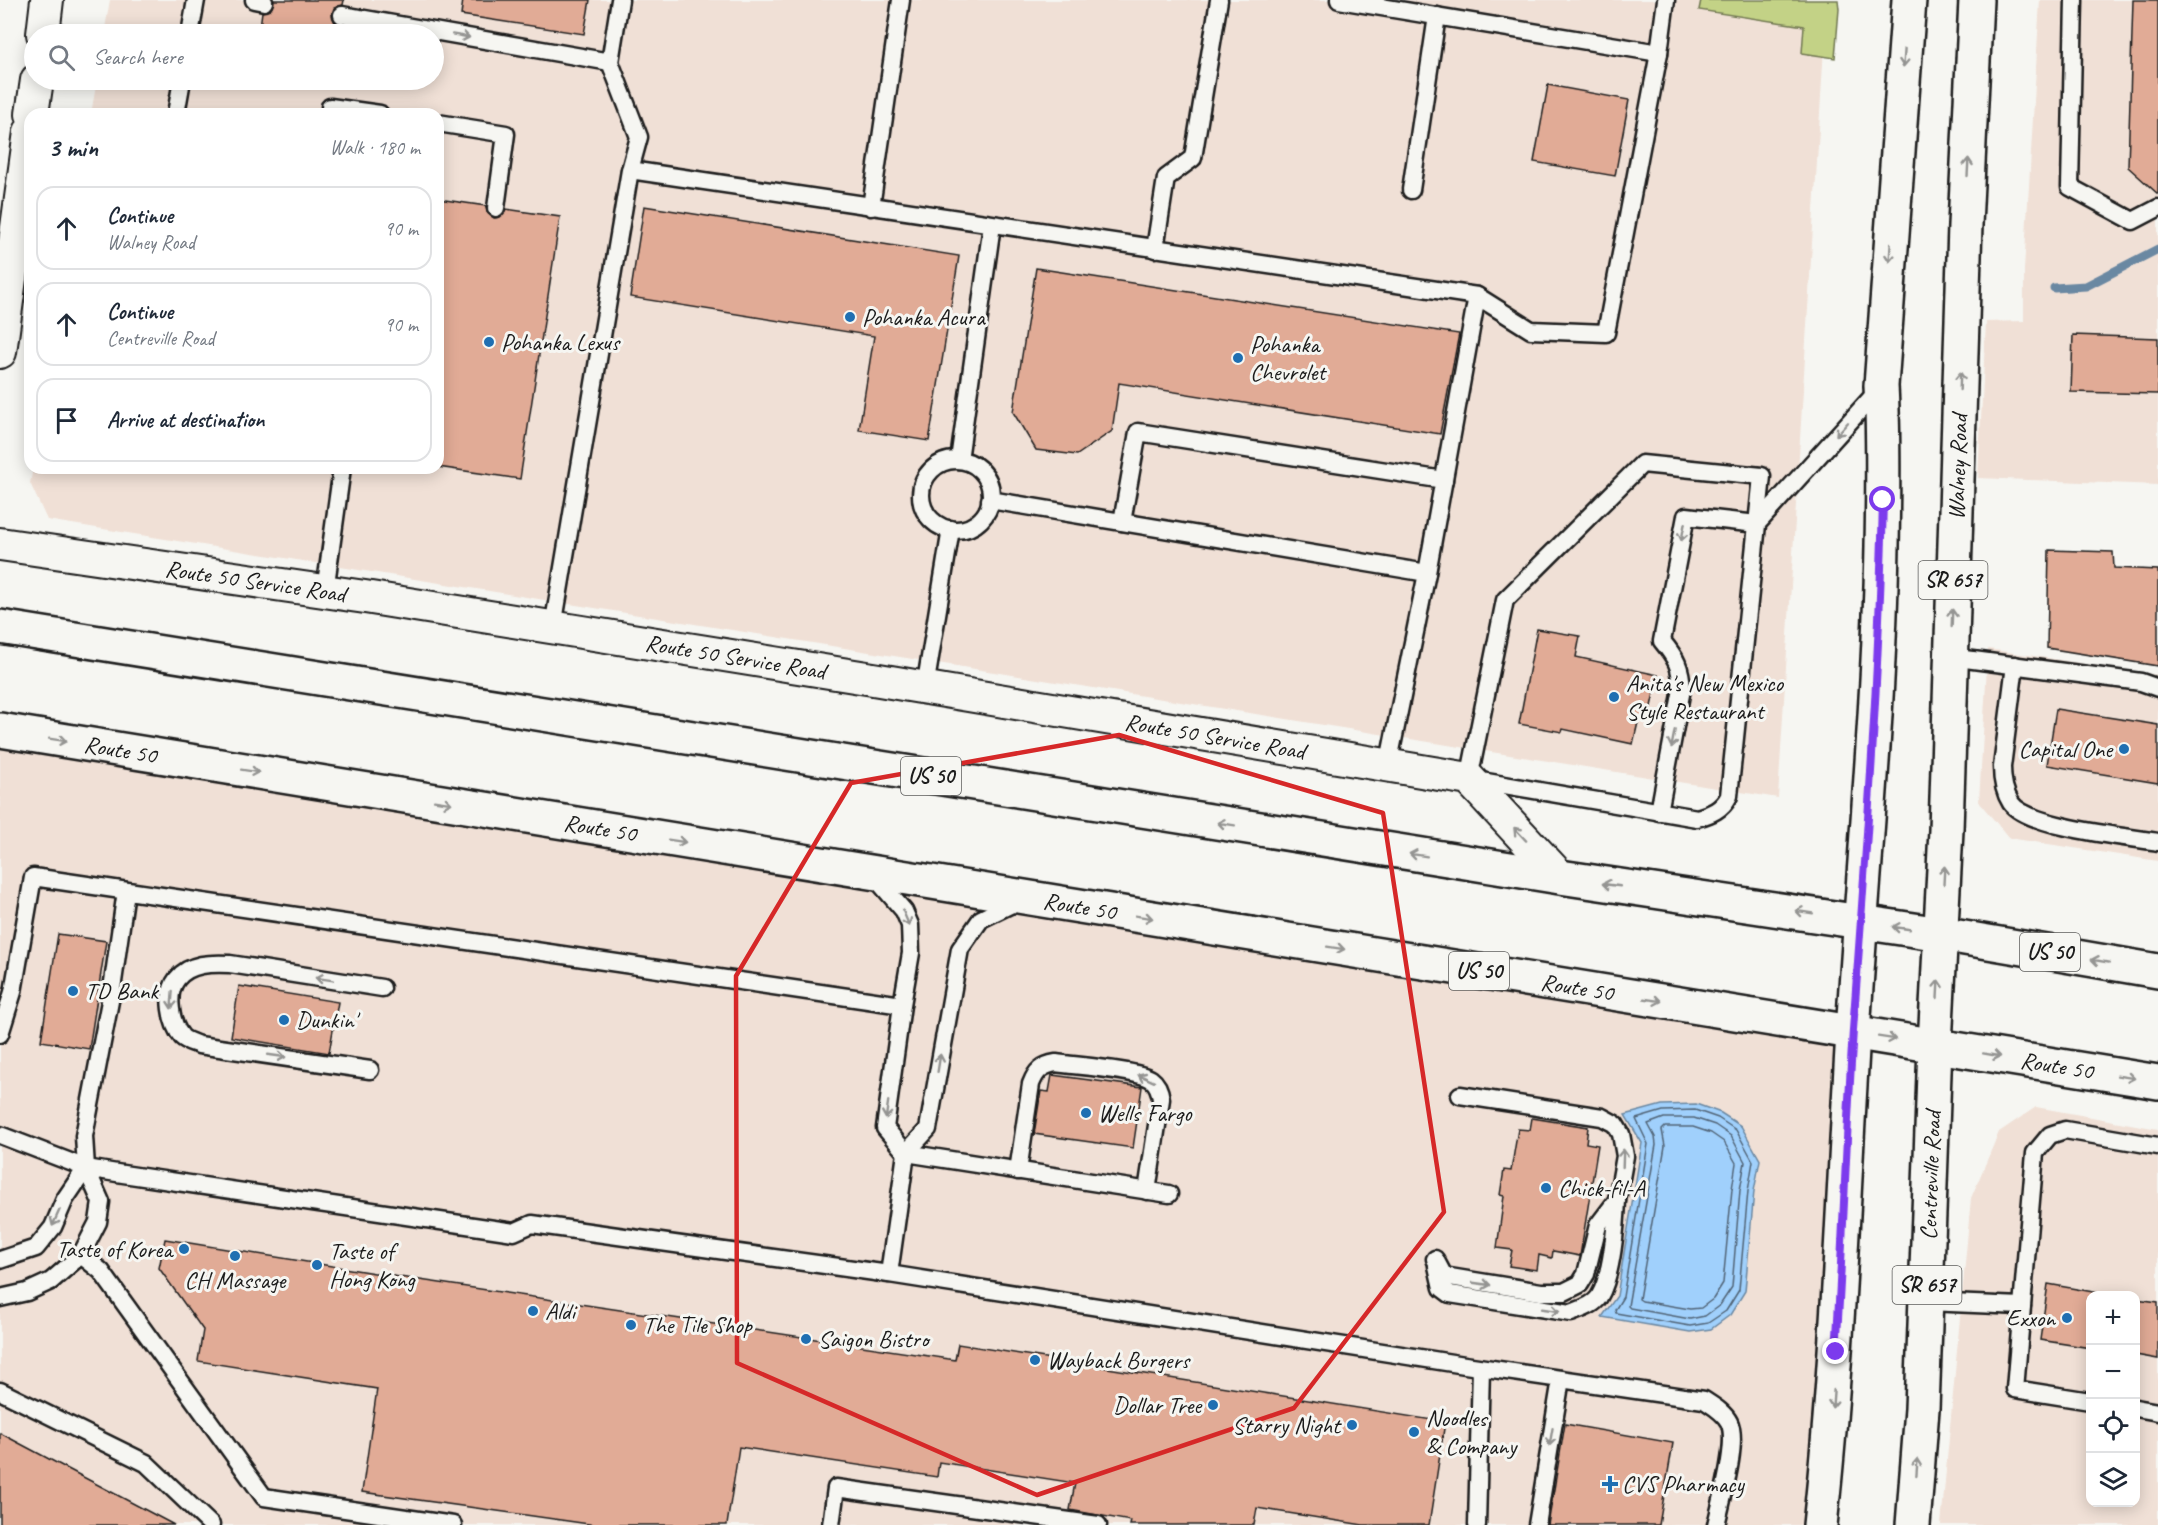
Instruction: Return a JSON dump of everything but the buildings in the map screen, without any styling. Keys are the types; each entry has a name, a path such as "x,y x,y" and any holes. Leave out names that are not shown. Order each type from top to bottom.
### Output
{"main road":[{"path":"1820,1525 1831,1426 1841,1282 1853,1033 1881,611 1884,441 1881,386 1909,0"},
{"name":"Walney Road","path":"1941,934 1965,225 1976,0"},
{"name":"US 50","path":"0,627 1560,877 1941,934 2158,971"},
{"name":"Route 50","path":"0,730 2158,1082"},
{"name":"Centreville Road","path":"1913,1525 1922,1409 1941,934"}],"street":[{"path":"44,24 47,0"},
{"path":"33,108 36,90"},
{"path":"0,352 24,221"},
{"name":"Route 50 Service Road","path":"0,544 553,627 1469,779"},
{"path":"1469,779 1560,877"}],"lane":[{"path":"192,24 196,0"},
{"path":"553,627 630,170 639,136 610,62 620,0"},
{"path":"871,207 901,0"},
{"path":"1155,249 1166,178 1193,158 1219,0"},
{"path":"1339,0 1659,53"},
{"path":"630,170 1477,296 1531,330 1606,333 1659,53 1666,0"},
{"path":"2074,0 2070,187 2133,221 2158,208"},
{"path":"342,15 393,24"},
{"path":"1411,190 1437,16"},
{"path":"444,33 610,62"},
{"path":"177,108 180,90"},
{"path":"330,107 337,108"},
{"path":"444,124 506,134 496,208"},
{"path":"959,459 992,225"},
{"path":"1388,766 1427,573 1477,296"},
{"path":"1757,524 1881,386"},
{"path":"1122,522 1138,432 1444,480"},
{"path":"959,459 976,466 985,475 990,487 990,500 980,520 970,526 951,529 930,519 924,509 921,495 923,482 930,471 944,462 959,459"},
{"path":"1642,464 1762,476 1757,524 1729,796 1725,805 1713,813 1697,818 1469,779 1505,600 1642,464"},
{"path":"325,591 341,474"},
{"path":"990,500 1427,573"},
{"path":"1659,812 1682,689 1681,671 1673,655 1662,641 1686,516 1757,524"},
{"path":"925,688 951,529"},
{"path":"1950,657 2141,682 2158,688"},
{"path":"2015,665 2002,767 2002,784 2012,804 2025,815 2049,822 2158,842"},
{"path":"870,872 904,911 910,925 912,953 902,1005 885,1128 906,1154 1169,1194"},
{"path":"0,1034 15,982 33,877 902,1005"},
{"path":"0,1298 27,1292 51,1281 81,1255 98,1222 101,1202 86,1168 84,1136 111,996 126,891"},
{"path":"889,1274 906,1154 928,1129 960,949 981,920 1024,898"},
{"path":"370,1070 199,1045 183,1038 172,1018 171,996 176,979 191,969 209,963 230,964 381,988"},
{"path":"1018,1171 1031,1084 1035,1073 1046,1065 1056,1063 1140,1074 1155,1082 1161,1099 1148,1191"},
{"path":"1460,1095 1602,1117 1615,1124 1621,1134 1625,1156 1617,1200 1616,1230 1605,1278 1599,1297 1586,1308 1571,1313 1450,1294 1442,1288 1435,1259 1444,1276 1541,1292 1564,1292 1580,1284 1586,1274 1598,1225 1617,1200"},
{"path":"2086,1400 2014,1389 2035,1153 2050,1135 2066,1130 2158,1146"},
{"path":"0,1135 86,1168 514,1232 532,1224 889,1274 1481,1368 1704,1400 1720,1410 1729,1422 1733,1441 1716,1525"},
{"path":"0,1260 36,1248 53,1227 65,1199 86,1168"},
{"path":"81,1255 101,1271 264,1497 453,1525"},
{"path":"1926,1302 2022,1305"},
{"path":"1477,1525 1481,1368"},
{"path":"1537,1525 1561,1379"},
{"path":"0,1391 146,1463 211,1525"},
{"path":"2140,1409 2158,1412"},
{"path":"831,1525 836,1488 1098,1525"}],"highlighted area":[{"path":"1119,735 1383,813 1444,1212 1294,1408 1037,1495 737,1363 736,976 851,783"}],"shaded area":[{"path":"110,0 1807,0 1825,31 1778,798 47,520 30,483 32,474 444,474 444,108 92,108 95,90 444,90 444,24 106,24"},
{"path":"2040,0 2158,0 2158,485 1978,478 1986,322 2024,321 2024,270"},
{"path":"1988,649 2158,675 2158,861 2009,838 1979,802"},
{"path":"0,730 1853,1033 1810,1525 0,1525"},
{"path":"2036,1107 2158,1129 2158,1525 1941,1525 1971,1198 1999,1132"}],"green space":[{"path":"1701,0 1838,0 1835,58 1802,53 1804,26 1699,10"}],"water":[{"path":"1696,1104 1721,1113 1741,1126 1760,1160 1754,1191 1745,1291 1730,1315 1711,1329 1690,1332 1602,1317 1617,1296 1642,1143 1625,1115 1662,1105"}],"waterway":[{"path":"2054,288 2086,286 2158,249"}],"place":[{"name":"Pohanka Acura","path":"850,317"},
{"name":"Pohanka Lexus","path":"489,342"},
{"name":"Pohanka Chevrolet","path":"1238,358"},
{"name":"Anita's New Mexico Style Restaurant","path":"1614,697"},
{"name":"Capital One","path":"2124,749"},
{"name":"TD Bank","path":"73,991"},
{"name":"Dunkin'","path":"284,1020"},
{"name":"Wells Fargo","path":"1086,1113"},
{"name":"Chick-fil-A","path":"1546,1188"},
{"name":"Taste of Korea","path":"184,1249"},
{"name":"CH Massage","path":"235,1256"},
{"name":"Taste of Hong Kong","path":"317,1265"},
{"name":"Aldi","path":"533,1311"},
{"name":"Exxon","path":"2067,1318"},
{"name":"The Tile Shop","path":"631,1325"},
{"name":"Saigon Bistro","path":"806,1339"},
{"name":"Wayback Burgers","path":"1035,1360"},
{"name":"Dollar Tree","path":"1213,1405"},
{"name":"Starry Night","path":"1352,1425"},
{"name":"Noodles & Company","path":"1414,1432"},
{"name":"CVS Pharmacy","path":"1610,1484"}],"route":[{"path":"1836,1352 1847,1130 1881,611 1883,500"}]}
